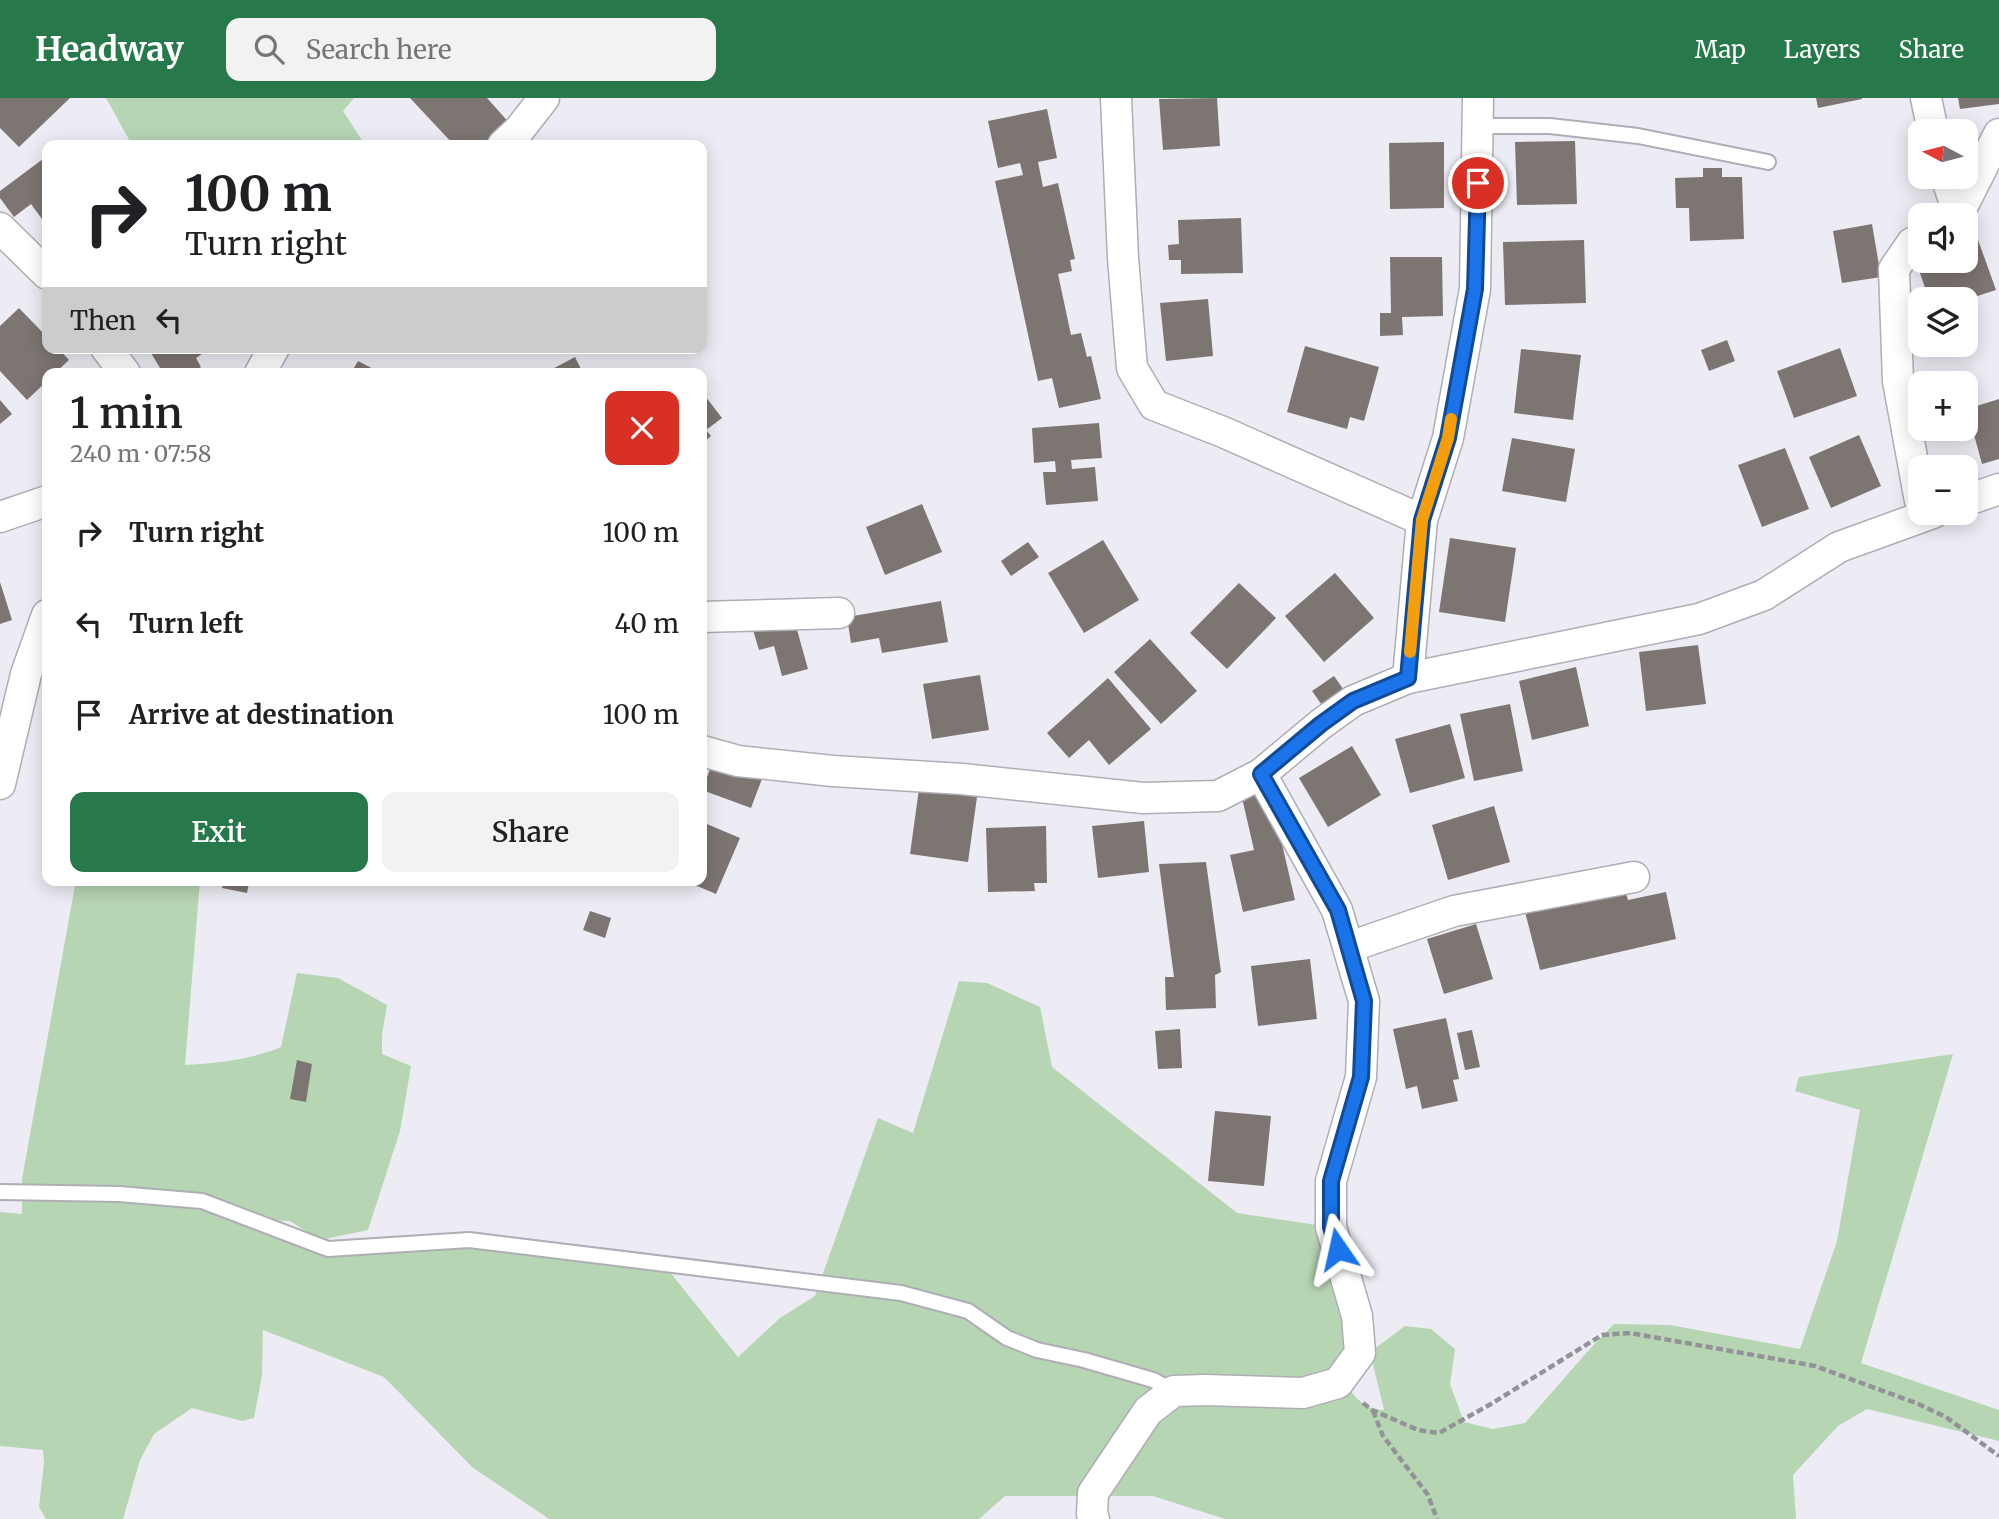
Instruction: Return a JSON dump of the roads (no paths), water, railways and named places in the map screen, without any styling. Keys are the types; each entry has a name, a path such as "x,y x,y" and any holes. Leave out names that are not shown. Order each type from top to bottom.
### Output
{"street":[{"path":"508,140 544,98"},
{"path":"1116,98 1132,368 1154,405 1223,432 1422,520"},
{"path":"1926,98 1930,119"},
{"path":"1408,678 1422,520 1448,438 1475,289 1478,112"},
{"path":"1965,203 1999,134"},
{"path":"0,228 42,269"},
{"path":"1908,249 1894,269 1898,380 1913,455"},
{"path":"111,354 121,368"},
{"path":"1978,496 1999,489"},
{"path":"0,517 42,503"},
{"path":"707,752 738,761 774,766 962,779 1143,798 1218,796 1261,774 1353,701 1408,678 1699,619 1764,595 1839,547 1908,518"},
{"path":"707,617 839,614"},
{"path":"0,784 26,674 42,629"},
{"path":"1094,1519 1093,1493 1148,1411 1174,1391 1303,1393 1338,1383 1360,1353 1357,1316 1331,1227 1331,1181 1361,1077 1364,1001 1338,910 1261,774"},
{"path":"1349,947 1454,912 1634,877"}],"lane":[{"path":"1478,112 1550,126 1638,136 1768,162"},
{"path":"0,1192 119,1194 202,1201 328,1249 469,1240 901,1293 968,1311 1007,1338 1037,1350 1153,1380 1174,1391"}]}
